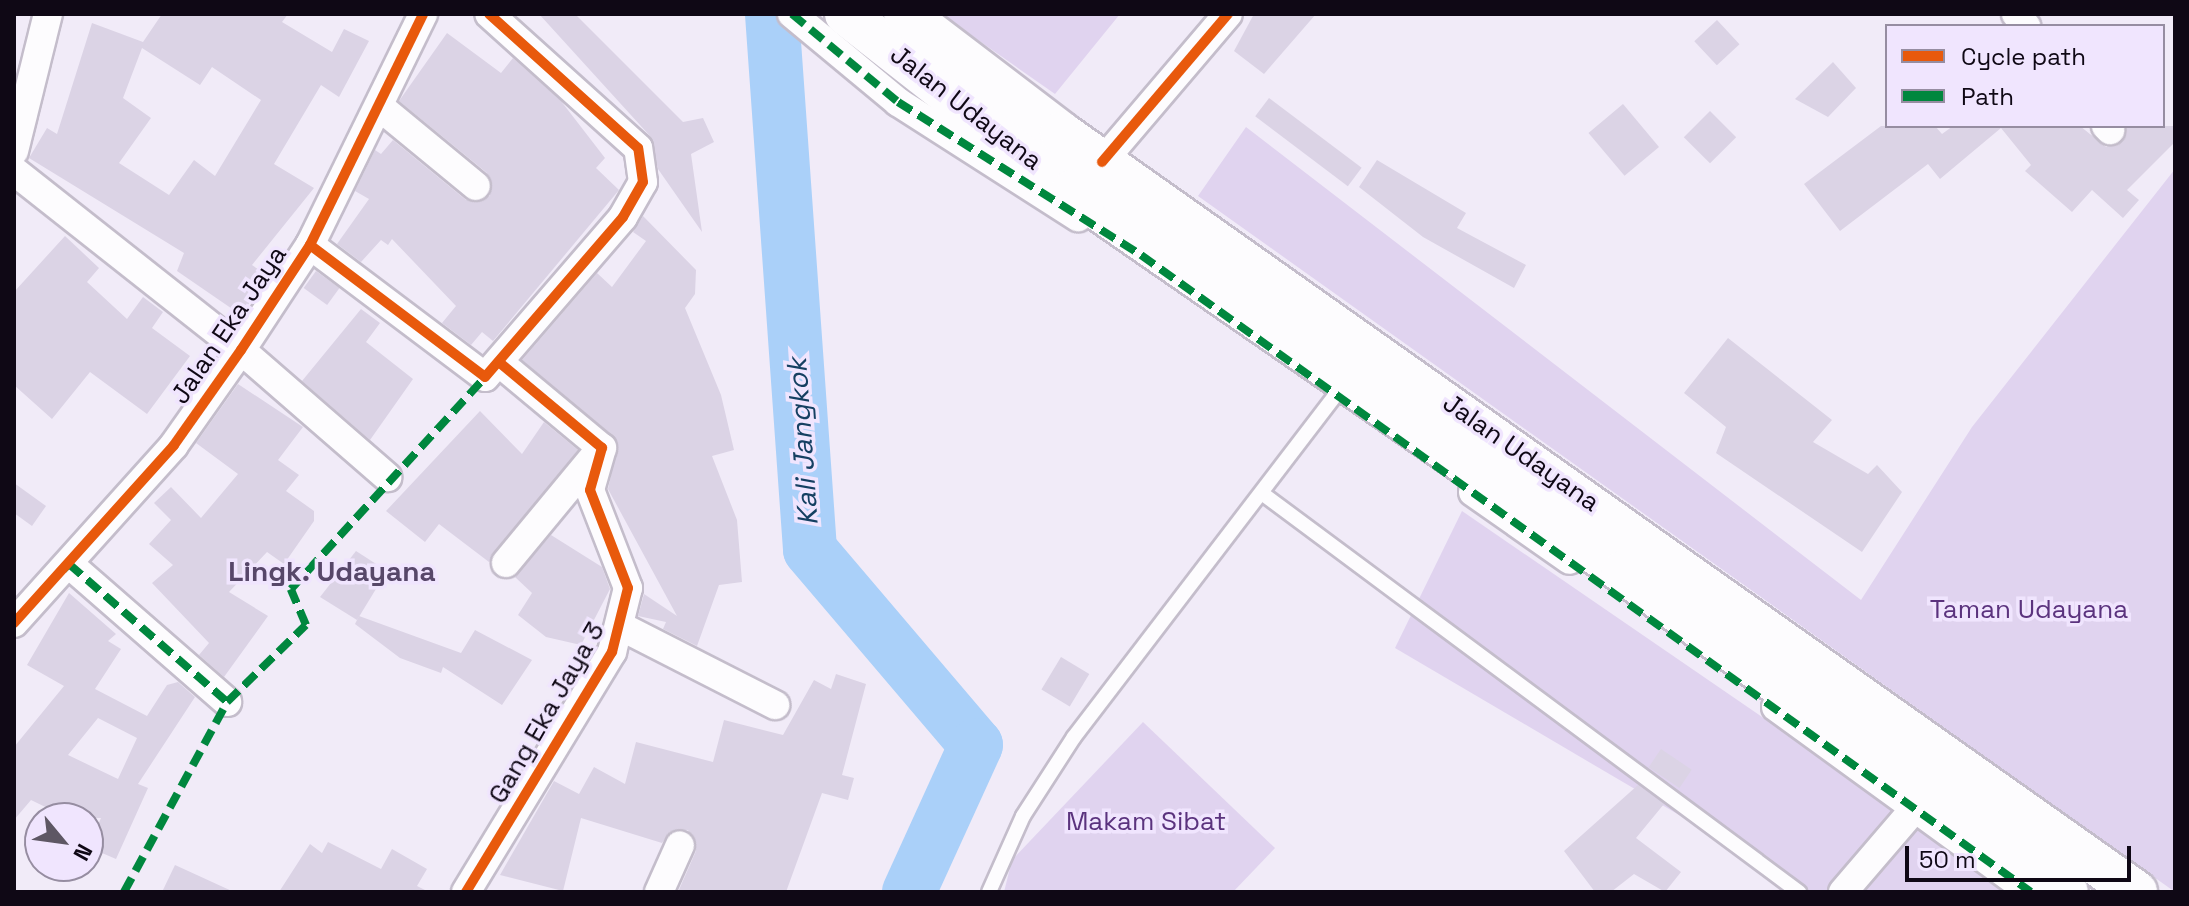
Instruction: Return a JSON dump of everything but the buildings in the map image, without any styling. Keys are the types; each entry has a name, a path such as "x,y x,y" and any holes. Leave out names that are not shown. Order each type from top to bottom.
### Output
{"main road":[{"name":"Jalan Udayana","path":"905,14 1102,162 2136,892"},
{"name":"Jalan Udayana","path":"836,26 1072,191 1337,389 1623,572 1920,802 2067,892"},
{"path":"1337,389 1356,340"}],"street":[{"path":"14,151 48,14"},
{"name":"Jalan Eka Jaya","path":"14,623 174,445 241,350 310,245 423,14"},
{"path":"310,245 485,377 623,217 643,182 638,148 489,14"},
{"path":"792,14 836,26"},
{"path":"1102,162 1214,19"},
{"path":"380,107 476,186"},
{"path":"14,171 241,350 387,477"},
{"path":"500,363 602,448 506,563"},
{"name":"Gang Eka Jaya 3","path":"466,892 622,627 626,571 590,490 602,448"},
{"path":"69,564 227,702"},
{"path":"622,627 775,705"},
{"path":"1843,892 1920,802 2031,892"},
{"path":"659,892 680,845"}],"lane":[{"path":"989,892 1023,816 1067,747 1263,494 1337,389"},
{"path":"1263,494 1799,892"}],"green space":[{"path":"941,14 1120,14 1055,94"},
{"name":"Taman Udayana","path":"1246,127 1861,600 1972,427 2175,169 2175,892 1198,196"},
{"path":"1462,511 2017,892 1810,892 1395,648"},
{"name":"Makam Sibat","path":"1143,722 1275,848 1233,892 1004,892 1012,860"}],"waterway":[{"name":"Kali Jangkok","path":"772,14 810,550 976,745 909,892"}],"marked path":[{"path":"792,14 898,102 1141,255 2031,892"},
{"path":"124,892 227,702 306,625 291,589 485,377"},
{"path":"63,570 69,564 227,702"}],"cycle path":[{"path":"14,623 174,445 241,350 310,245 423,14"},
{"path":"310,245 485,377 623,217 643,182 638,148 489,14"},
{"path":"1102,162 1228,14"},
{"path":"466,892 612,652 628,588 590,490 602,448 500,363"}],"district":[{"name":"Lingk. Udayana","path":"332,571"}]}
